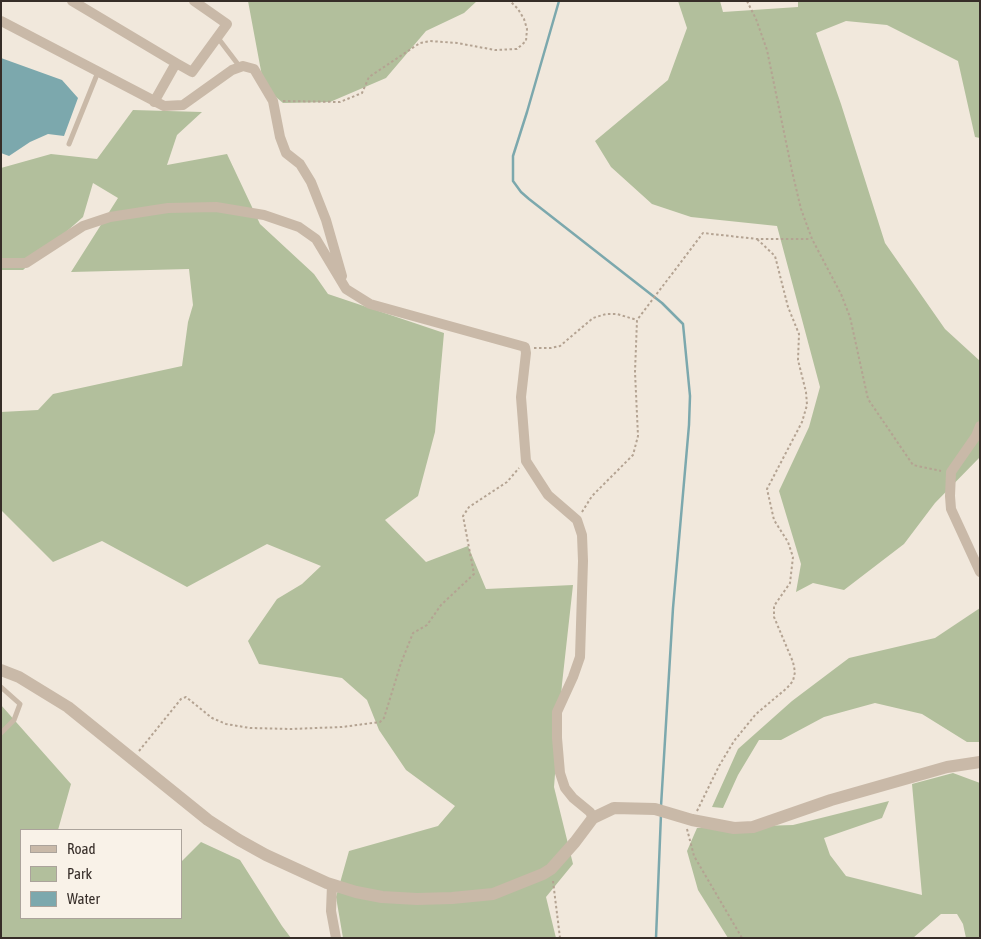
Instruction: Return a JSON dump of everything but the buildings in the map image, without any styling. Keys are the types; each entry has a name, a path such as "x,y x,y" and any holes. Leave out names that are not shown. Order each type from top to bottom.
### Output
{"street":[{"path":"72,1 192,72 226,24 194,1"},
{"path":"1,21 164,106 183,106 232,70 244,66 254,69 274,101 280,137 286,153 300,164 311,182 326,220 346,289"},
{"path":"154,102 176,63"},
{"path":"1,263 26,262 83,226 110,217 168,208 216,207 264,214 298,227 316,239 346,289 370,304 525,348 521,397 526,461 548,495 577,520 582,535 580,657 557,712 557,738 560,773 565,788 573,798 590,812 592,818"},
{"path":"980,426 976,436 951,472 951,508 980,572"},
{"path":"1,670 19,677 68,707 208,820 238,840 266,855 332,884 356,892 382,897 417,899 493,894 543,874 575,842 592,818 614,808 655,809 688,819 734,828 754,826 831,800 947,767 980,762"},
{"path":"332,884 331,911 336,938"}],"lane":[{"path":"217,37 240,67"},
{"path":"69,144 98,72"},
{"path":"1,687 20,704 14,720 1,733"}],"path":[{"path":"274,101 340,102 362,93 369,77 420,43 430,41 457,43 495,50 516,48 526,41 527,29 518,8 510,1"},
{"path":"747,1 756,19 767,50 801,209 812,239 841,294 850,317 868,399 912,466 951,472"},
{"path":"577,520 592,496 633,455 638,436 635,372 637,320 703,232 757,239 812,239"},
{"path":"742,938 694,856 688,819 734,741 756,714 787,688 793,681 795,672 794,662 774,617 774,606 790,583 793,557 788,542 774,520 767,489 802,422 806,405 806,392 798,360 798,334 788,307 775,256 757,239"},
{"path":"525,348 560,346 593,318 606,314 617,314 637,320"},
{"path":"132,759 181,699 186,697 212,718 226,724 250,728 334,727 380,722 384,718 401,663 413,633 426,625 441,605 474,574 463,516 469,507 508,482 526,461"},
{"path":"551,868 560,938"}],"green space":[{"path":"248,1 477,1 464,13 426,31 386,78 330,102 283,103 264,87"},
{"path":"678,1 720,1 723,12 798,7 798,1 980,1 980,138 975,137 958,61 887,25 846,21 816,33 841,104 885,243 945,329 980,361 980,457 935,503 904,544 844,590 813,583 796,592 801,564 779,491 809,427 820,387 777,226 691,217 652,204 611,167 595,141 668,80 687,28"},
{"path":"133,110 202,112 177,135 167,165 227,154 260,224 314,274 328,294 444,333 435,432 418,496 385,520 426,562 468,546 486,589 573,585 562,684 554,787 573,864 546,897 556,938 343,938 336,897 349,851 438,826 455,806 406,770 379,730 367,700 342,678 259,664 248,641 277,599 302,584 321,566 267,544 187,587 102,541 53,562 1,510 1,412 38,410 53,394 182,366 188,322 193,305 189,269 71,272 118,198 93,183 83,217 23,270 1,270 1,168 51,154 97,159"},
{"path":"980,608 980,742 967,742 922,714 875,703 824,717 781,740 759,740 738,775 723,808 712,807 738,749 792,701 849,658 935,638"},
{"path":"1,705 71,784 58,829 20,829 20,919 182,919 182,861 201,842 240,860 291,938 1,938"},
{"path":"953,773 980,783 980,938 966,938 963,924 957,914 941,914 913,938 728,938 698,890 687,851 697,828 793,825 889,801 882,818 824,838 830,855 846,876 922,895 912,784"}],"water":[{"path":"1,58 62,80 78,98 64,136 48,134 30,142 9,156 1,153"}],"waterway":[{"path":"559,1 513,156 513,181 529,199 662,303 683,324 690,396 689,425 673,608 661,806"},
{"path":"656,938 661,814"}]}
